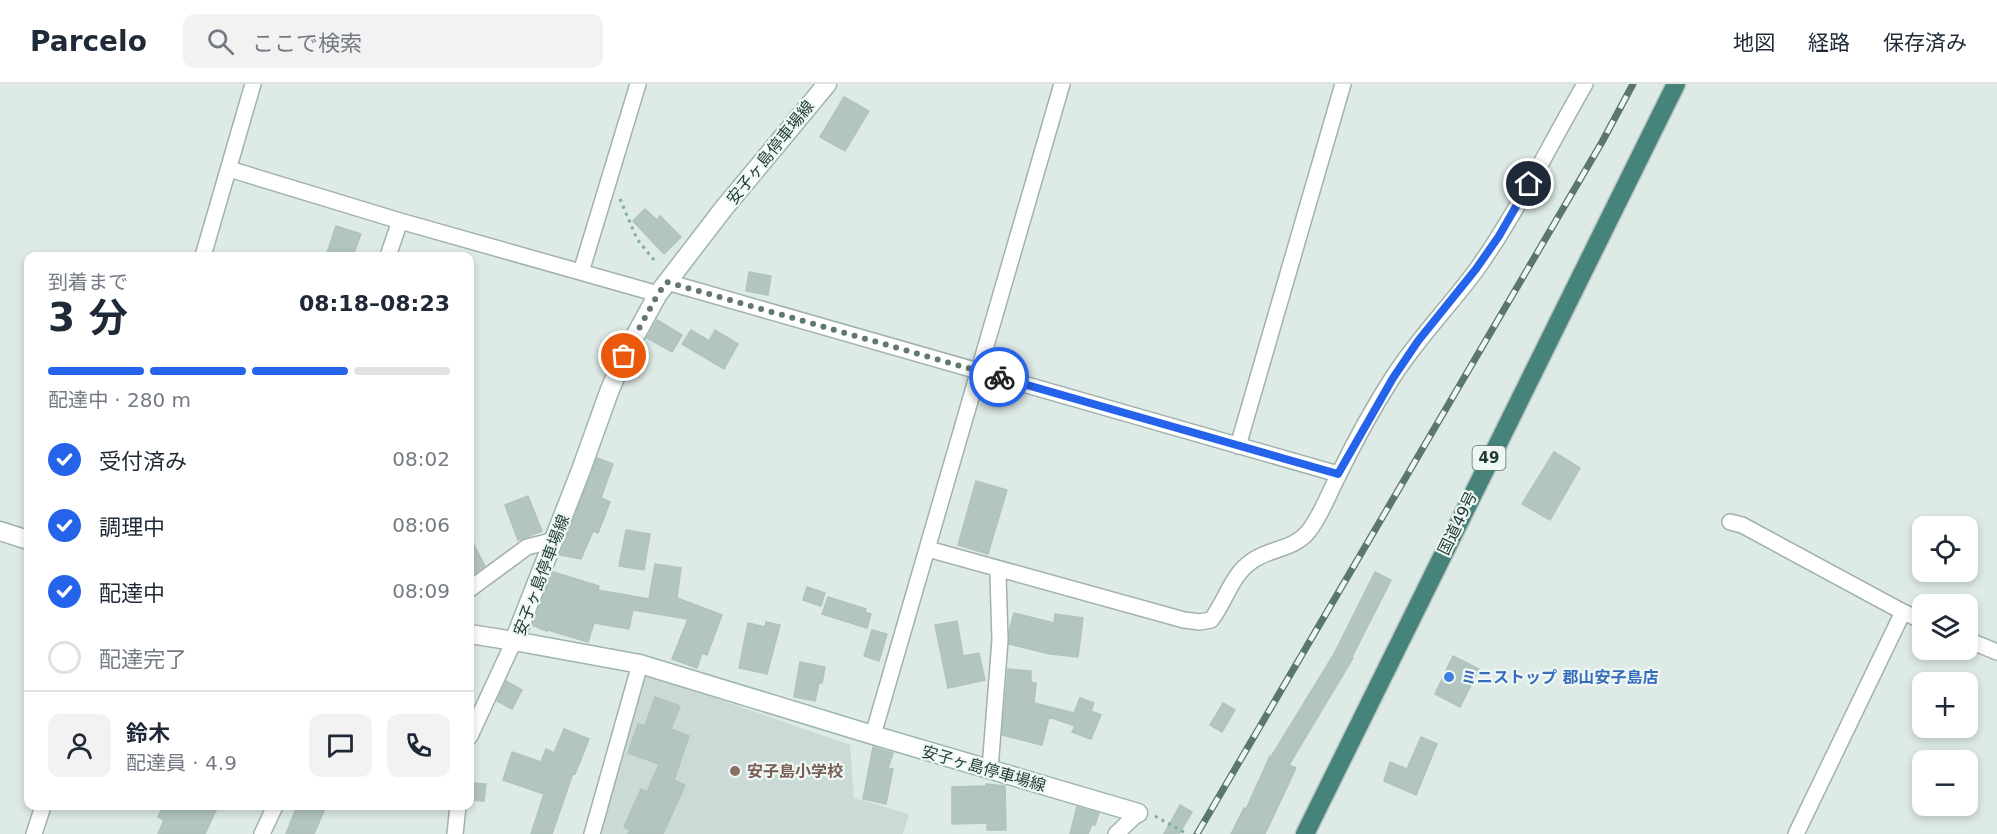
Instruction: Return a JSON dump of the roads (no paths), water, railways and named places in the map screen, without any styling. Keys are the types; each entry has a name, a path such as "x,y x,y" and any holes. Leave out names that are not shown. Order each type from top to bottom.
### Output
{"highway":[{"name":"国道49号","path":"1305,834 1676,84"}],"main road":[{"name":"安子ヶ島停車場線","path":"827,84 724,208 662,288 624,356 555,540 514,641 640,664 1138,813"},
{"path":"0,531 24,539"},
{"path":"474,635 514,641"}],"street":[{"path":"204,252 253,84"},
{"path":"580,272 638,84"},
{"path":"873,735 1062,84"},
{"path":"1238,446 1343,84"},
{"path":"928,549 1184,620 1200,622 1211,620 1221,608 1243,568 1253,560 1291,545 1308,532 1321,512 1338,474 1399,369 1499,236 1585,84"},
{"path":"229,169 580,272 662,288 978,371 1338,474"},
{"path":"389,252 400,220"},
{"path":"1730,522 1742,525 1912,616"},
{"path":"474,586 527,547 555,540"},
{"path":"990,769 1000,640 999,569"},
{"path":"1796,834 1903,612"},
{"path":"474,727 514,641"},
{"path":"1978,643 1997,652"},
{"path":"592,834 640,664"},
{"path":"34,834 41,810"},
{"path":"262,834 273,810"},
{"path":"455,834 458,810"},
{"path":"1116,834 1138,813"}],"railway":[{"path":"1197,834 1602,142 1633,84"}],"place":[{"name":"ミニストップ 郡山安子島店","path":"1449,677"},
{"name":"安子島小学校","path":"735,771"}]}
